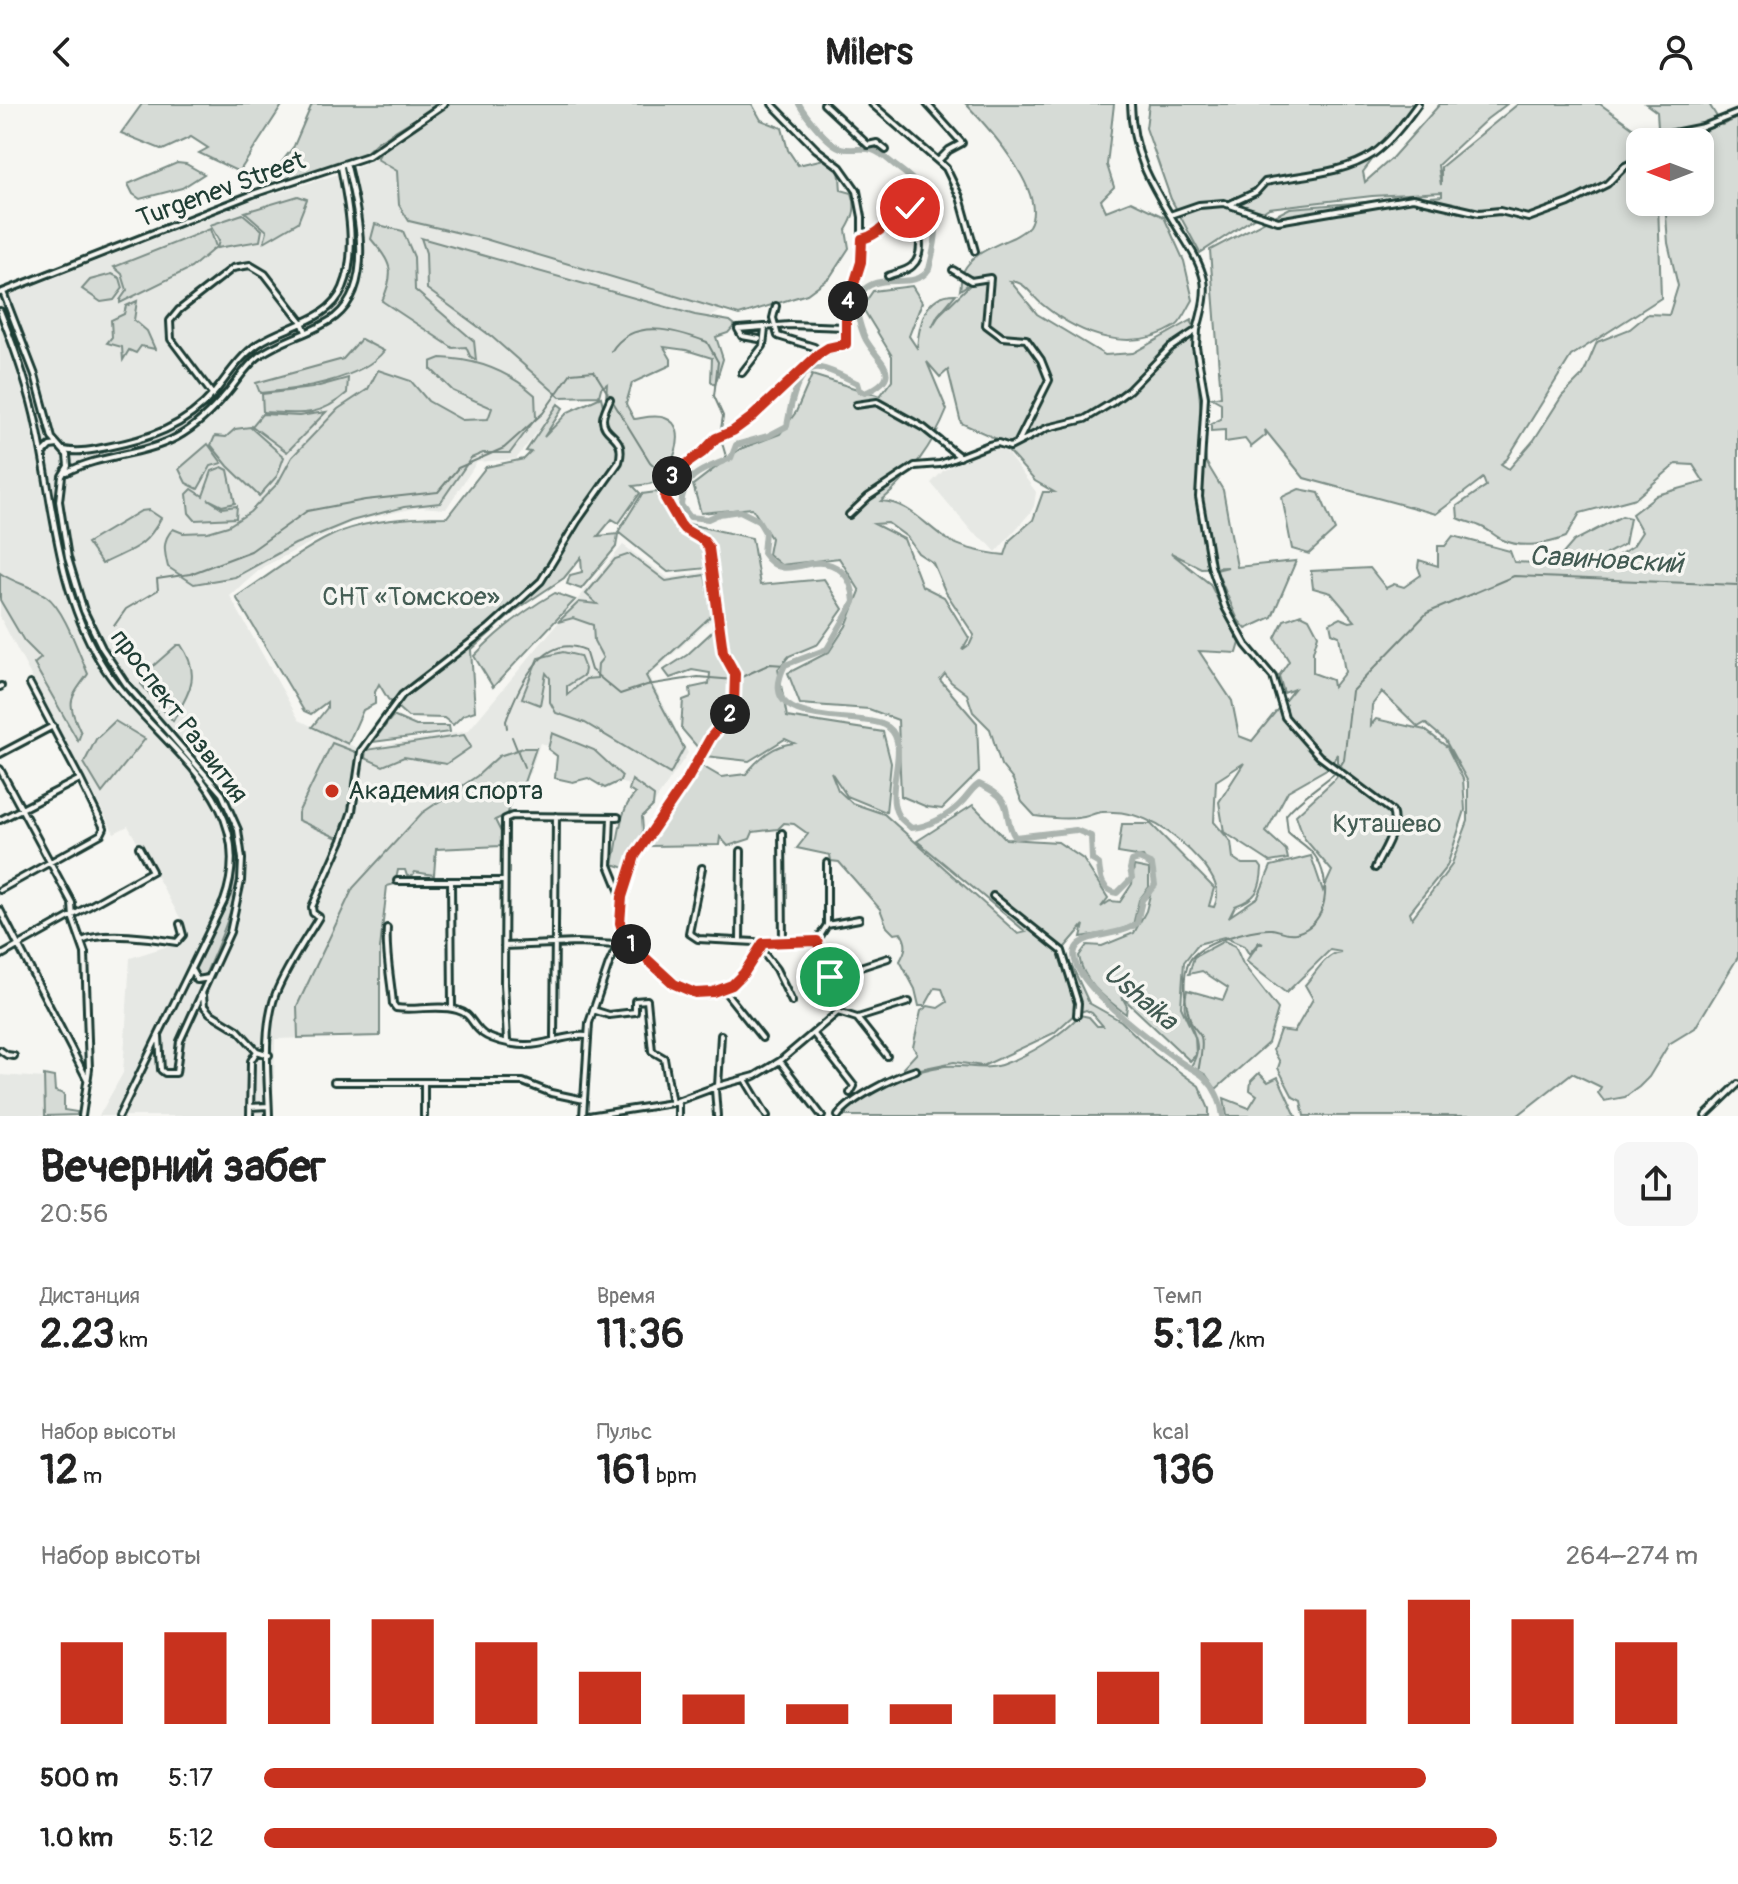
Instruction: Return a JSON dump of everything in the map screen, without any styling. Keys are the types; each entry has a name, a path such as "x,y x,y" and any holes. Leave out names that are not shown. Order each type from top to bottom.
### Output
{"street":[{"name":"Turgenev Street","path":"2,293 253,194 347,165 368,156 444,104"},
{"path":"772,104 816,149 840,167 853,183 860,200 861,262 847,304 846,344 820,353 752,417 733,431 716,438 702,453 675,472 666,485 665,498 680,524 709,548 723,652 735,674 734,704 732,712 711,737 688,778 635,856 622,897 620,923 625,939 680,988 703,993 723,989 738,980 763,943 817,941"},
{"path":"872,104 939,160 954,182 975,251"},
{"path":"927,104 962,143 939,160"},
{"path":"1131,104 1132,135 1138,155 1205,283 1196,347 1205,397 1199,497 1210,562 1225,607 1246,645 1273,677 1285,717 1319,756 1392,811 1395,819 1393,831 1375,868"},
{"path":"1230,204 1256,192 1265,182 1348,166 1371,156 1389,141 1418,104"},
{"path":"828,105 868,145 877,143 886,150"},
{"path":"1698,128 1738,113"},
{"path":"0,311 29,392 45,472 54,478 62,476 84,463 138,452 177,437 210,413 257,358 334,317 350,298 359,270 360,227 347,165"},
{"path":"1170,215 1199,205 1230,204 1278,221 1413,198 1479,213 1500,211 1528,218 1569,203 1607,184 1626,166"},
{"path":"64,450 94,450 154,436 186,419 213,395 250,351 271,336 327,310 343,288 348,269 350,213 341,167"},
{"path":"862,239 878,232 907,208 912,210 918,225 918,257 912,267 888,276"},
{"path":"350,228 354,224 360,227"},
{"path":"213,395 171,339 170,321 179,310 233,268 250,265 265,274 302,322 306,332"},
{"path":"953,270 971,281 990,278 986,325 1002,337 1026,339 1047,372 1049,380 1017,444"},
{"path":"2,293 35,375 48,426 68,460 67,472"},
{"path":"776,306 773,318 778,336 814,347 820,353"},
{"path":"759,339 742,336 738,329 847,327"},
{"path":"742,373 763,346 765,328"},
{"path":"849,515 868,497 915,466 940,464 998,443 1010,447 1047,428 1085,419 1129,390 1170,348 1197,330"},
{"path":"10,336 19,332"},
{"path":"269,1116 269,1055 274,999 285,973 319,917 313,913 312,907 352,811 361,751 402,695 489,628 541,581 578,520 619,462 619,440 603,419 610,399"},
{"path":"856,405 877,402 924,428 960,457"},
{"path":"1029,422 1029,431 1035,434"},
{"path":"43,458 47,449 58,445"},
{"name":"проспект Развития","path":"45,472 66,586 90,643 134,706 204,783 223,812 233,855 229,886 192,969 119,1116"},
{"name":"проспект Развития","path":"62,476 59,501 68,558 84,611 97,639 140,701 211,778 231,808 238,830 242,859 230,932 180,1041 176,1073 161,1070 159,1036"},
{"path":"90,643 97,639"},
{"path":"102,664 109,659"},
{"path":"0,890 101,834 103,823 30,684"},
{"path":"0,754 53,726"},
{"path":"0,769 72,903 72,915 85,953 86,1069 89,1083 82,1116"},
{"path":"0,820 80,779"},
{"path":"223,812 231,808"},
{"path":"554,1039 556,816"},
{"path":"507,1041 504,822 507,817 618,817"},
{"path":"611,817 609,865 622,897"},
{"path":"230,832 238,830"},
{"path":"782,833 783,942"},
{"path":"0,956 152,871 139,847"},
{"path":"740,940 741,851"},
{"path":"817,941 827,925 827,863"},
{"path":"702,868 689,933 698,939 751,940 776,969 792,1002"},
{"path":"397,881 504,881"},
{"path":"451,881 452,1008"},
{"path":"993,896 1062,951 1074,988 1079,1010 1077,1015"},
{"path":"0,910 86,1069"},
{"path":"827,925 859,919"},
{"path":"82,941 109,936 177,942 183,935 180,924"},
{"path":"387,928 385,956 390,964 393,1004 396,1008 452,1008 470,1015 481,1032 526,1045 570,1035 586,1036"},
{"path":"625,939 618,945 586,1036 586,1116 675,1102 745,1080 780,1061 838,1012 839,1002 817,941"},
{"path":"504,946 618,945"},
{"path":"830,977 888,958"},
{"path":"192,969 197,980 211,977"},
{"path":"723,989 762,1038"},
{"path":"204,991 203,1002 207,1010 238,1030 257,1051 269,1055"},
{"path":"593,1010 609,1015 635,1012 635,1001 647,1000 652,1051 664,1058 678,1116"},
{"path":"857,1018 909,1002"},
{"path":"838,1012 857,1018 887,1056"},
{"path":"813,1033 854,1086 850,1093"},
{"path":"717,1116 721,1035"},
{"path":"0,1050 14,1056"},
{"path":"250,1116 251,1061 257,1051"},
{"path":"780,1061 822,1116"},
{"path":"838,1116 883,1083 916,1070"},
{"path":"745,1080 767,1116"},
{"path":"334,1082 523,1082 551,1093 584,1100"},
{"path":"424,1082 424,1116"},
{"path":"1705,1116 1738,1084"},
{"path":"250,1107 268,1106"}],"shaded area":[{"path":"460,104 780,279 564,397 516,459 477,462 446,509 420,507 351,522 263,567 230,596 299,720 359,749 468,731 623,545 668,578 709,571 716,615 649,676 688,753 654,803 626,784 578,773 578,754 540,743 530,773 389,863 380,949 380,1036 275,1039 273,1116 99,1116 123,1073 130,958 184,941 187,930 128,826 114,833 0,617 0,299 253,200 352,170"},
{"path":"988,449 1004,449 1036,492 1030,513 996,552 973,533 931,483 943,471"},
{"path":"0,1075 45,1078 47,1116 0,1116"}],"green space":[{"path":"142,104 283,104 239,172 199,153 208,148 191,137 163,150 121,133"},
{"path":"312,104 439,104 377,142 362,156 273,184 268,180 294,146"},
{"path":"449,104 752,104 761,120 782,128 788,150 798,165 824,159 837,169 841,190 852,193 854,203 853,216 846,230 849,248 830,277 807,294 739,315 485,239 409,221 399,205 397,171 377,159 382,150"},
{"name":"Куташево","path":"966,104 1114,104 1107,165 1114,187 1101,200 1106,211 1131,201 1164,217 1184,261 1193,300 1176,326 1142,339 1124,340 1090,333 1058,316 1024,286 1010,281 1037,314 1105,355 1133,353 1192,320 1206,462 1223,490 1237,567 1296,561 1272,617 1246,629 1238,620 1216,570 1228,567 1201,568 1171,553 1210,584 1240,643 1237,653 1199,651 1232,701 1239,736 1252,741 1294,689 1284,693 1279,676 1289,661 1275,638 1284,620 1301,614 1309,618 1318,635 1313,652 1313,673 1332,680 1333,687 1345,672 1339,636 1332,633 1330,623 1340,618 1355,621 1331,593 1313,588 1311,571 1370,568 1386,588 1394,584 1404,587 1421,575 1419,560 1438,566 1438,546 1445,546 1453,536 1510,551 1514,562 1559,564 1583,571 1601,566 1633,546 1642,532 1632,514 1657,495 1704,482 1693,465 1676,464 1636,498 1580,513 1566,537 1527,545 1510,543 1458,518 1457,506 1486,486 1483,478 1436,514 1304,478 1265,430 1266,435 1251,447 1245,439 1225,442 1225,430 1211,431 1211,424 1221,419 1221,403 1212,398 1221,396 1210,250 1290,208 1442,196 1442,192 1372,196 1269,208 1200,253 1171,199 1146,128 1149,104 1414,104 1363,172 1365,182 1391,159 1440,104 1507,104 1438,165 1441,185 1441,167 1518,104 1600,104 1633,128 1626,128 1626,216 1658,216 1661,298 1571,356 1501,464 1509,469 1534,440 1562,396 1583,375 1597,342 1630,329 1648,314 1669,315 1678,286 1668,243 1666,216 1714,216 1714,128 1658,128 1657,112 1646,104 1709,104 1722,125 1738,118 1738,957 1695,1028 1669,1044 1649,1077 1625,1097 1604,1101 1598,1093 1601,1087 1572,1073 1517,1116 1304,1116 1301,1101 1293,1097 1278,1068 1280,1062 1273,1050 1280,1030 1294,1032 1313,999 1305,985 1326,960 1341,952 1330,950 1286,993 1246,961 1259,944 1263,944 1259,942 1249,954 1244,946 1224,937 1198,944 1184,962 1181,1007 1195,1037 1196,1055 1190,1061 1122,997 1127,1006 1126,1014 1103,996 1085,974 1079,956 1087,945 1102,946 1134,933 1146,911 1155,875 1143,857 1118,853 1122,824 1151,824 1214,888 1209,906 1214,907 1217,889 1213,878 1181,842 1158,825 1132,814 1102,812 1066,819 1035,816 1022,802 1013,780 1001,765 990,729 973,712 967,694 945,674 940,680 977,723 979,772 942,809 927,807 901,796 898,720 869,709 800,704 788,673 829,652 846,626 860,591 839,558 781,565 768,554 771,538 752,508 701,513 693,485 740,449 780,434 796,412 812,375 880,396 892,380 892,356 862,307 873,291 912,286 922,302 909,336 917,348 922,320 931,304 946,295 956,294 938,315 932,327 940,314 975,280 960,290 967,265 985,250 1018,235 1029,226 1033,212 1031,197 1013,161","holes":["927,362 940,377 948,370 961,423 997,439 1035,481 1054,492 1043,492 1033,520 1010,540 1005,555 959,545 908,509 881,501 919,460 947,410","888,523 907,537 918,553 933,563 945,591 974,635 970,644 962,650 969,638 944,597 922,586 904,539 874,524","1382,692 1418,727 1425,723 1445,740 1468,782 1468,821 1451,866 1412,918 1410,912 1447,866 1465,810 1463,779 1447,747 1425,730 1376,719 1371,725 1372,705","1337,754 1337,762 1343,768 1296,815 1304,838 1332,871 1323,891 1311,856 1271,866 1258,897 1230,916 1235,906 1256,893 1262,868 1259,864 1242,864 1233,858 1231,842 1214,822 1216,781 1244,763 1219,802 1224,832 1270,862 1288,859 1286,850 1266,832 1288,791 1330,767"]},
{"path":"177,163 186,164 204,174 182,188 140,199 133,194 128,184"},
{"path":"298,196 307,199 298,222 264,242 267,231 245,212"},
{"path":"243,214 262,230 260,241 217,248 219,241 210,225"},
{"path":"375,224 403,231 414,257 415,290 474,341 476,360 466,347 453,348 382,301 390,275 387,261 371,239"},
{"path":"210,229 216,247 191,268 120,303 127,290 122,274 114,267"},
{"name":"СНТ «Томское»","path":"421,238 695,315 730,321 735,325 728,333 716,337 723,359 715,385 711,381 712,358 664,347 671,365 632,383 626,404 634,419 653,416 673,423 678,440 672,461 652,483 633,486 640,493 619,523 612,519 598,536 618,534 616,547 581,589 567,584 570,575 582,572 581,557 564,578 516,610 471,650 475,711 463,715 453,725 444,718 408,717 388,699 379,684 375,704 363,710 348,744 312,727 327,708 327,702 311,714 304,711 236,597 301,553 342,531 394,520 447,517 486,467 524,459 531,452 526,451 558,404 563,408 544,437 568,412 601,397 605,414 607,384 601,388 599,396 560,397 492,337 427,289 426,253"},
{"path":"112,274 120,278 123,288 114,300 101,302 82,289 90,280"},
{"path":"137,301 134,320 147,331 155,349 141,346 136,353 129,350 123,360 122,347 107,343 112,337 111,320 124,314 126,306"},
{"path":"361,339 384,351 360,369 327,382 260,393 256,383 343,359"},
{"path":"441,358 491,368 514,379 535,395 536,418 510,453 483,453 471,458 440,503 404,507 351,521 295,544 235,577 194,584 168,567 165,546 173,529 183,533 208,532 228,526 250,512 278,483 292,457 338,409 368,389 378,370 411,381 428,401 462,420 488,419 492,408 453,391 431,369 431,362"},
{"path":"348,378 347,393 318,411 263,412 262,394 312,388"},
{"path":"326,412 287,452 252,426 262,414 299,416"},
{"path":"250,427 284,457 277,476 259,496 211,445 215,436 226,437 235,429"},
{"path":"208,444 222,463 211,466 198,489 186,483 179,469"},
{"path":"222,467 228,470 235,503 222,506 208,499 222,508 237,506 236,518 195,520 189,513 187,494 192,489 203,496 212,471"},
{"path":"1299,489 1319,493 1335,530 1309,554 1292,549 1282,497"},
{"path":"656,492 668,499 684,523 752,538 760,585 824,579 843,609 818,644 789,656 778,669 787,717 883,732 891,763 886,812 847,796 831,772 838,790 852,803 884,814 1018,934 1026,932 917,841 973,805 1006,839 1058,842 1083,859 1108,898 1101,907 1110,901 1120,902 1132,884 1134,866 1149,869 1149,887 1139,900 1133,925 1081,937 1084,925 1060,953 1076,1001 1076,1013 1054,1033 983,1066 954,1062 906,1072 903,1068 917,1053 913,1047 921,1011 928,1006 938,1008 947,1002 942,989 935,988 925,1006 919,1006 915,989 900,961 905,947 901,933 894,934 887,927 880,909 839,862 831,861 830,855 797,848 808,834 794,824 784,823 778,829 753,832 750,839 728,846 720,837 719,845 648,846 688,780 702,766 721,777 746,774 767,753 794,743 785,739 749,761 705,756 681,728 683,700 691,697 690,688 709,684 710,673 692,670 670,678 664,670 687,655 714,630 712,615 646,676 684,748 670,774 585,723 556,713 550,702 550,678 546,673 540,705 522,698 538,658 563,652 580,656 584,675 567,686 567,695 586,679 597,678 598,664 603,658 594,641 593,625 573,618 558,622 579,602 597,604 586,594 615,559 630,554 666,581 705,575 712,611 707,568 668,572 618,532 642,494"},
{"path":"149,510 161,518 149,536 136,547 102,564 87,543 141,511"},
{"path":"1622,516 1630,518 1625,544 1606,554 1596,565 1563,559 1561,556 1574,541"},
{"path":"0,573 46,596 59,610 70,632 88,674 76,690 72,702 81,733 78,741 34,664 41,658 24,641 0,600"},
{"path":"555,593 575,600 493,687 474,656 512,622"},
{"path":"177,645 181,645 187,656 192,675 188,692 173,721 141,684 146,679 144,674"},
{"path":"393,716 416,726 449,726 450,732 373,742"},
{"path":"115,721 145,739 102,793 84,763 96,739"},
{"path":"552,733 594,750 622,776 620,781 605,788 588,778 573,782 555,778 557,756 548,749"},
{"path":"464,735 471,747 446,764 404,757 383,766 365,758 366,750"},
{"name":"Академия спорта","path":"332,743 358,753 355,789 340,839 298,820 298,813"},
{"path":"523,748 536,748 521,791 511,797 508,814 495,820 501,832 501,846 436,849 434,875 415,872 407,876 405,870 398,870 395,884 387,886 380,949 380,1036 298,1038 297,1006 353,888 422,813 477,776 499,756"},
{"path":"632,780 654,796 653,806 642,817 643,831 628,869 613,864 622,818 635,794 629,790"},
{"path":"235,833 239,868 232,906 204,977 197,977 195,970 231,895 236,863"},
{"path":"1224,941 1235,946 1243,964 1278,1009 1268,1043 1216,1089 1206,1075 1191,1066 1197,1045 1184,1005 1187,990 1223,1000 1228,988 1202,971 1189,974 1194,957"},
{"path":"1069,964 1089,1003 1121,1021 1155,1054 1199,1086 1209,1116 840,1116 875,1090 916,1072 945,1066 994,1067 1012,1061 1053,1038 1080,1015 1089,1017 1097,1026 1103,1026 1092,1013 1086,1010 1080,1012"},
{"path":"1259,1073 1268,1082 1278,1077 1296,1116 1227,1116 1224,1098 1249,1108 1257,1095 1250,1090 1251,1081"},
{"path":"44,1075 54,1077 55,1091 64,1094 64,1110 77,1112 77,1115 45,1116"}],"waterway":[{"name":"Ushaika","path":"799,104 836,146 876,151 922,189 934,211 936,223 929,269 916,279 874,283 865,288 855,303 864,336 886,369 887,375 877,387 865,393 859,390 857,383 839,374 820,368 812,369 805,374 796,390 787,426 768,436 736,445 731,458 697,474 686,485 681,505 690,517 708,519 740,511 758,520 765,532 763,553 773,563 788,568 827,564 846,577 854,602 827,649 785,665 779,686 783,701 796,710 875,722 888,727 898,745 894,805 899,817 911,828 944,817 979,784 1004,802 1015,837 1076,830 1091,836 1092,860 1099,864 1103,883 1112,892 1117,893 1132,878 1132,861 1139,859 1152,865 1155,885 1142,900 1137,923 1122,931 1087,939 1076,948 1075,960 1082,975 1114,1009 1152,1041 1205,1078 1217,1096 1223,1116"},
{"path":"611,352 620,341 642,330 669,331 707,342 718,362 714,396 723,416 720,436 727,460"},
{"path":"114,626 126,609 158,590 157,579 190,574 251,551 307,511 365,500 438,492 458,468 504,448 543,413 571,373 594,371 650,462 682,491"},
{"name":"Савиновский","path":"1339,768 1344,760 1352,691 1427,613 1514,576 1738,585"},
{"path":"507,728 506,721 524,680 544,656 556,649 570,646 585,650 591,670 620,694 647,685 698,677 735,680 770,664 785,665"},
{"path":"512,737 524,767"},
{"name":"Савиновский","path":"1198,1074 1202,1041 1187,1007 1185,976 1189,962 1203,949 1226,938 1263,929 1296,933 1315,921 1324,900 1324,877 1312,852 1288,832 1286,815 1336,772"}],"place":[{"name":"Академия спорта","path":"332,791"}],"route":[{"path":"830,977 817,941 763,943 744,973 732,985 713,992 687,991 674,984 625,939 620,916 622,897 635,856 688,778 711,737 732,712 734,704 735,674 723,652 709,548 680,524 665,498 666,485 675,472 702,453 716,438 733,431 752,417 820,353 846,344 846,310 861,262 862,239 878,232 910,208"}]}
